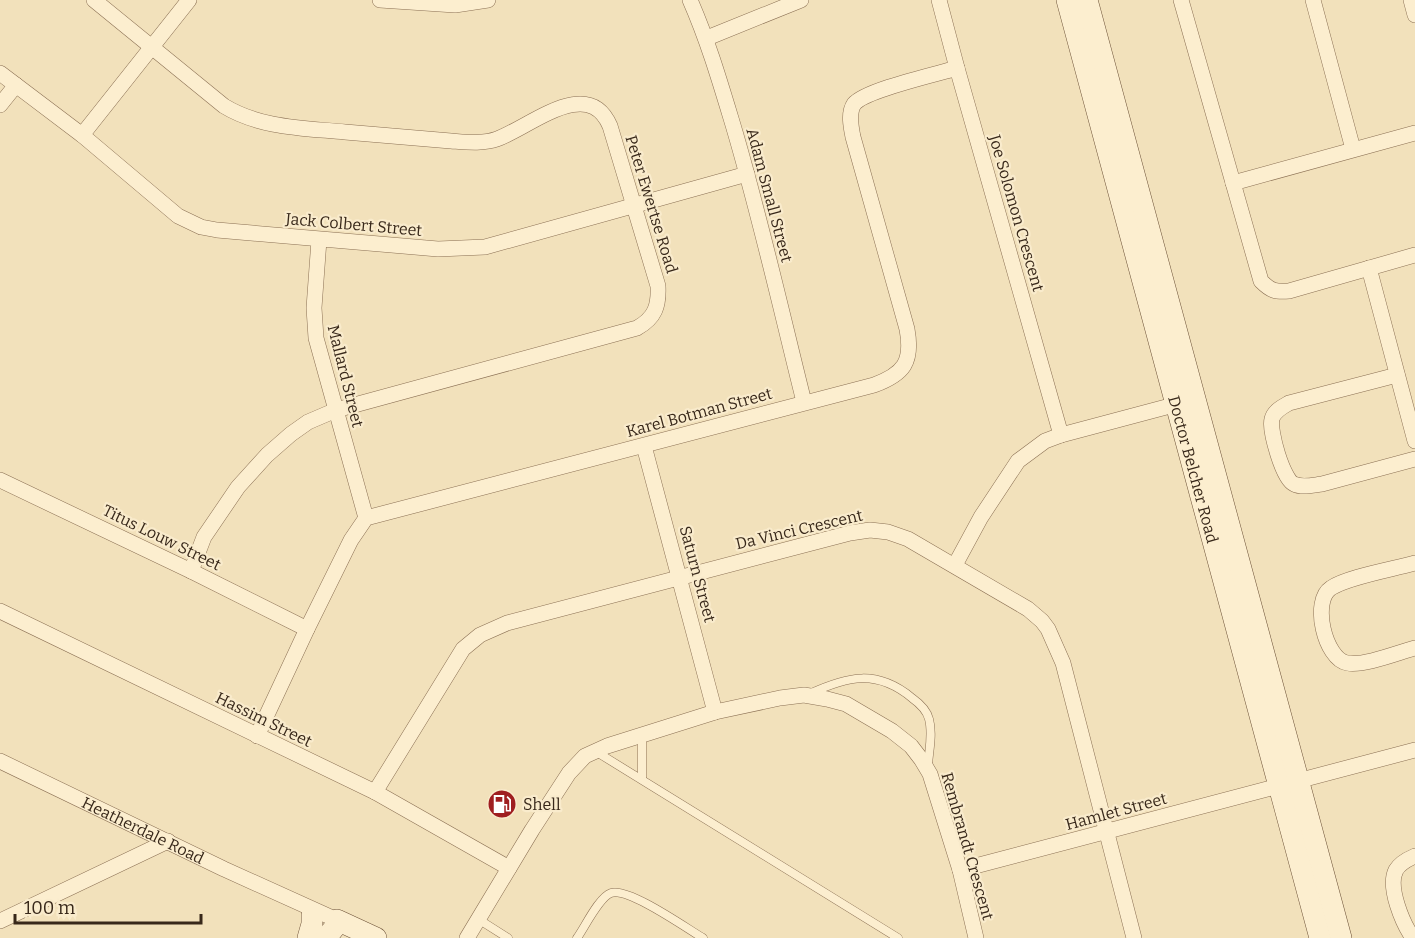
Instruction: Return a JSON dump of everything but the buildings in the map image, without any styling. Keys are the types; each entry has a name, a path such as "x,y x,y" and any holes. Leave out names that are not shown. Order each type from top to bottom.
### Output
{"main road":[{"name":"Doctor Belcher Road","path":"1067,0 1186,402"},
{"name":"Doctor Belcher Road","path":"1087,0 1186,402 1289,784 1341,938"},
{"name":"Doctor Belcher Road","path":"1289,784 1320,938"},
{"path":"308,938 312,914"},
{"name":"Heatherdale Road","path":"332,929 356,938"},
{"name":"Heatherdale Road","path":"332,929 376,938"}],"street":[{"name":"Peter Ewertse Road","path":"94,0 224,106 240,116 253,120 295,127 451,141 486,141 497,139 567,105 581,102 598,107 605,115 658,286 657,310 646,322 618,334 336,410 308,422 267,455 238,487 204,537 191,571"},
{"path":"82,135 189,0"},
{"path":"380,0 455,4 488,0"},
{"name":"Adam Small Street","path":"690,0 707,38 747,174 804,402"},
{"path":"707,38 801,0"},
{"name":"Joe Solomon Crescent","path":"939,0 1061,435"},
{"path":"1181,0 1258,274 1270,290 1289,291 1415,255"},
{"path":"1313,0 1353,149"},
{"path":"1411,0 1415,15"},
{"name":"Karel Botman Street","path":"366,518 874,385 892,378 907,359 910,345 853,137 851,121 854,105 867,95 880,90 957,68"},
{"name":"Jack Colbert Street","path":"0,73 82,135 178,216 188,222 217,230 438,249 485,247 747,174"},
{"path":"0,105 16,85"},
{"path":"1233,183 1415,133"},
{"name":"Mallard Street","path":"319,240 314,326 366,518"},
{"path":"1369,268 1415,441"},
{"path":"1397,375 1289,403 1272,417 1271,427 1286,477 1295,485 1322,484 1415,459"},
{"path":"955,565 981,517 1018,461 1045,441 1186,402"},
{"name":"Saturn Street","path":"644,446 715,712"},
{"name":"Titus Louw Street","path":"0,480 307,629"},
{"path":"257,736 351,540 366,518"},
{"name":"Da Vinci Crescent","path":"375,792 463,649 480,636 507,622 850,533 870,530 888,532 908,539 1028,609 1048,629 1063,663 1134,938"},
{"path":"1415,564 1335,586 1323,596 1320,607 1326,639 1339,660 1348,663 1362,662 1415,648"},
{"name":"Hassim Street","path":"0,611 375,792 509,868"},
{"name":"Rembrandt Crescent","path":"467,938 569,773 585,756 715,712 804,695 846,704 892,731 921,759 927,770 960,870 976,938"},
{"name":"Hamlet Street","path":"960,870 1415,750"},
{"name":"Heatherdale Road","path":"0,761 286,898 332,929"},
{"path":"0,921 168,842"},
{"path":"1409,859 1395,872 1394,882 1395,897 1402,919 1413,938"},
{"name":"Heatherdale Road","path":"286,898 332,929"}],"lane":[{"path":"804,695 826,686 866,677 885,681 901,689 918,702 929,716 931,728 927,770"},
{"path":"642,735 642,779"},
{"path":"595,751 898,938"},
{"path":"577,938 603,899 611,893 621,892 635,897 703,938"},
{"path":"478,920 508,938"}],"place":[{"name":"Shell","path":"502,804"}]}
